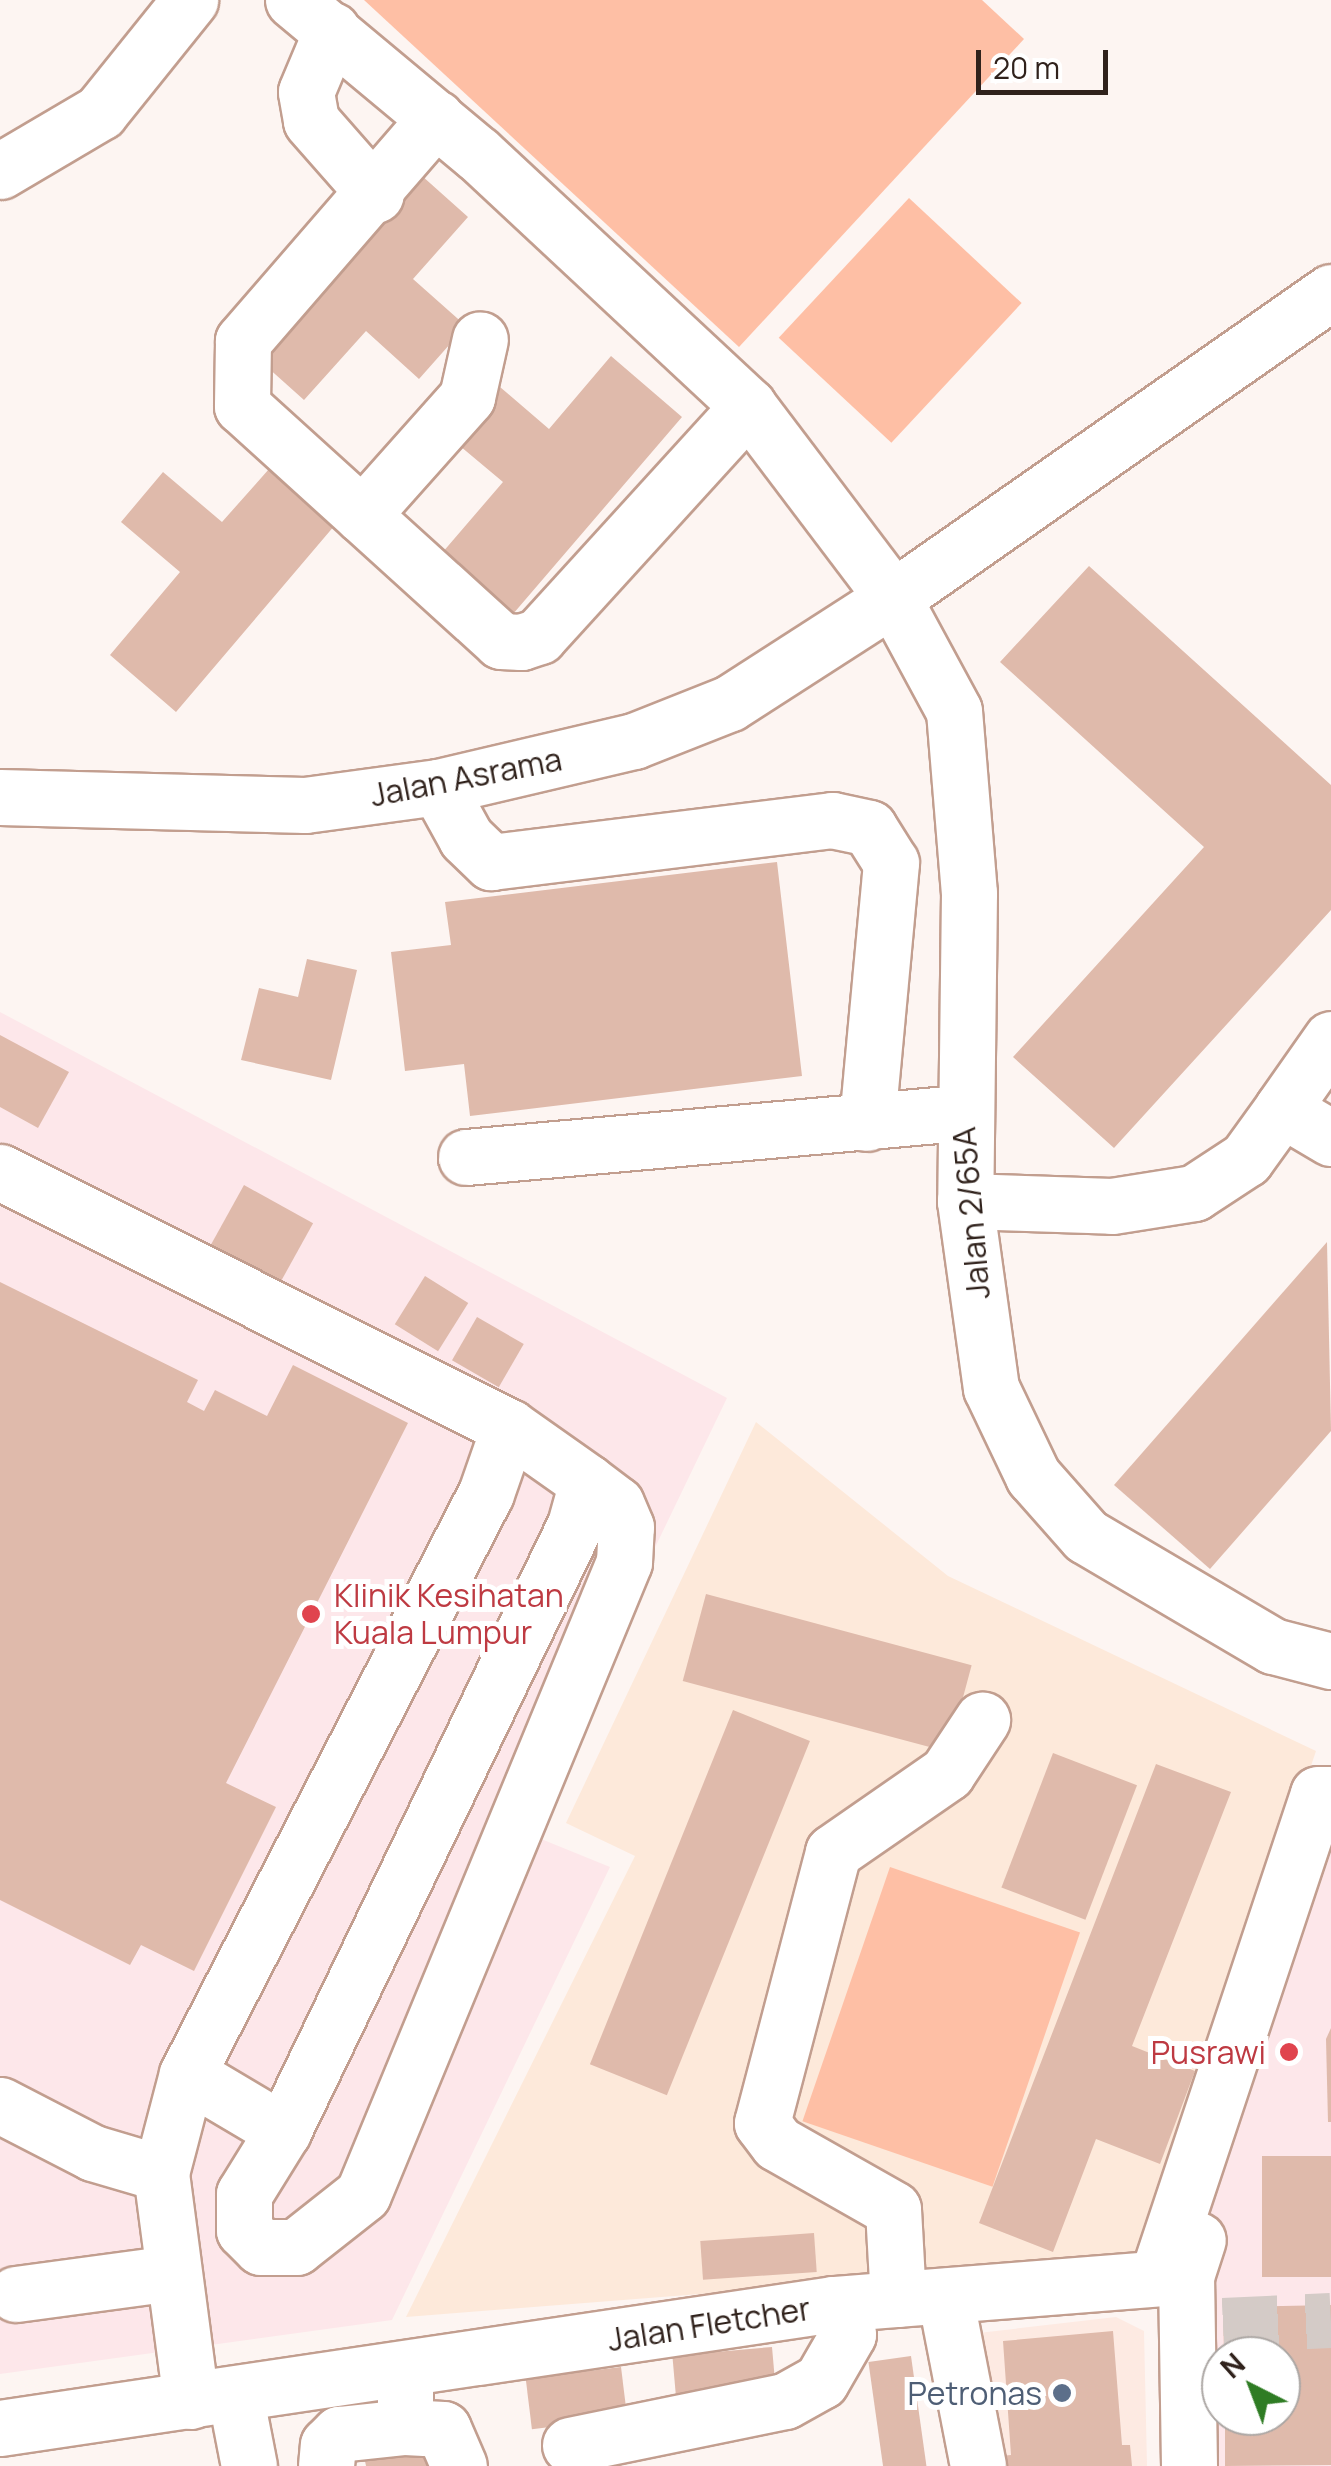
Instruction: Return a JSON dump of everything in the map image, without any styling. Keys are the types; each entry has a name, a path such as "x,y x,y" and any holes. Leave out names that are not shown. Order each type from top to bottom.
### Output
{"street":[{"path":"0,171 100,112 190,0"},
{"path":"312,15 306,92 310,121 376,195"},
{"name":"Jalan 2/65A","path":"312,15 436,118 748,406 893,598 954,710 969,893 962,1113 965,1201 992,1388 1033,1476 1086,1536 1155,1582 1273,1646 1331,1661"},
{"path":"436,118 376,195 243,342 242,406 501,641 521,642 540,636 748,406"},
{"name":"Jalan Asrama","path":"0,797 277,806 438,787 634,741 730,702 893,598 1323,310"},
{"path":"362,515 467,397 480,339"},
{"path":"438,787 466,838 491,862 832,820 869,828 891,863 868,1123"},
{"path":"965,1201 1112,1206 1194,1193 1246,1159 1331,1039"},
{"path":"1282,1109 1331,1138"},
{"path":"466,1157 962,1113"},
{"path":"0,1172 509,1427 587,1482 616,1504 626,1528 624,1562 364,2194 296,2247 261,2247 244,2230 244,2194 283,2131 575,1525 587,1482"},
{"path":"249,2466 213,2398 171,2274 161,2173 188,2074 486,1493 509,1427"},
{"path":"977,2462 931,2306 893,2209 777,2143 762,2124 832,1852 946,1773 982,1720"},
{"path":"1189,2466 1188,2301 1318,1794 1331,1794"},
{"path":"1188,2301 1277,2010"},
{"path":"188,2074 283,2131"},
{"path":"0,2106 93,2152 161,2173"},
{"path":"16,2294 171,2274"},
{"name":"Jalan Fletcher","path":"0,2428 834,2304 1188,2301"},
{"path":"570,2445 784,2400 821,2382 848,2334 834,2304"},
{"path":"931,2306 1133,2309 1154,2324 1158,2466"},
{"path":"405,2370 405,2427"},
{"path":"326,2466 328,2445 339,2434 405,2427 443,2429 459,2466"}],"shaded area":[{"path":"364,0 982,0 1024,39 739,347"},
{"path":"909,198 1022,303 891,443 779,338"},
{"name":"Klinik Kesihatan Kuala Lumpur","path":"0,1012 727,1398 519,1830 610,1867 392,2320 0,2374"},
{"path":"756,1422 948,1576 1316,1751 1145,2259 406,2317 635,1856 566,1823"},
{"name":"Pusrawi","path":"1331,1825 1331,2466 1178,2466 1161,2279"},
{"path":"890,1867 1080,1932 992,2187 802,2121"},
{"name":"Petronas","path":"1116,2317 1144,2331 1147,2466 987,2466 961,2335"}],"building":[{"path":"412,167 468,217 413,279 466,326 419,379 366,331 304,400 248,350"},
{"path":"611,356 682,417 513,614 442,553 503,482 454,441 500,387 549,429"},
{"path":"269,469 335,525 176,712 110,655 180,572 121,522 163,472 222,522"},
{"path":"1089,566 1331,785 1331,910 1114,1148 1013,1057 1204,847 1000,662"},
{"path":"777,862 802,1076 470,1116 464,1064 405,1071 391,952 451,945 445,902"},
{"path":"307,959 357,970 331,1080 241,1060 259,988 298,997"},
{"path":"0,1035 69,1072 38,1128 0,1107"},
{"path":"244,1185 313,1223 270,1300 201,1262"},
{"path":"1327,1242 1331,1431 1210,1569 1114,1485"},
{"path":"425,1276 468,1303 438,1351 395,1324"},
{"path":"0,1282 198,1380 187,1402 204,1411 215,1390 267,1416 293,1365 408,1423 226,1783 276,1807 194,1971 141,1945 130,1965 0,1900"},
{"path":"477,1317 524,1344 499,1387 452,1360"},
{"path":"706,1594 972,1665 948,1752 683,1681"},
{"path":"733,1710 810,1741 667,2095 590,2064"},
{"path":"1053,1753 1137,1785 1085,1920 1001,1887"},
{"path":"1156,1764 1231,1792 1132,2046 1195,2071 1160,2164 1096,2139 1053,2252 979,2223"},
{"path":"1331,2028 1331,2122 1328,2122 1326,2039"},
{"path":"1262,2156 1331,2156 1331,2277 1262,2277"},
{"path":"814,2233 817,2272 703,2280 700,2241"},
{"path":"1331,2305 1331,2465 1225,2466 1225,2436 1301,2436 1301,2336 1224,2336 1223,2307"},
{"name":"Petronas","path":"1113,2331 1122,2445 1130,2445 1132,2466 1001,2466 1000,2456 1011,2455 1003,2341"},
{"path":"772,2347 775,2385 676,2394 672,2356"},
{"path":"911,2356 926,2466 883,2466 868,2362"},
{"path":"621,2367 627,2418 532,2429 526,2379"},
{"path":"448,2445 452,2466 366,2466 365,2461"}],"tunnel":[{"path":"1223,2325 1331,2320"}],"place":[{"name":"Klinik Kesihatan Kuala Lumpur","path":"311,1614"},
{"name":"Pusrawi","path":"1289,2052"},
{"name":"Petronas","path":"1062,2393"}]}
